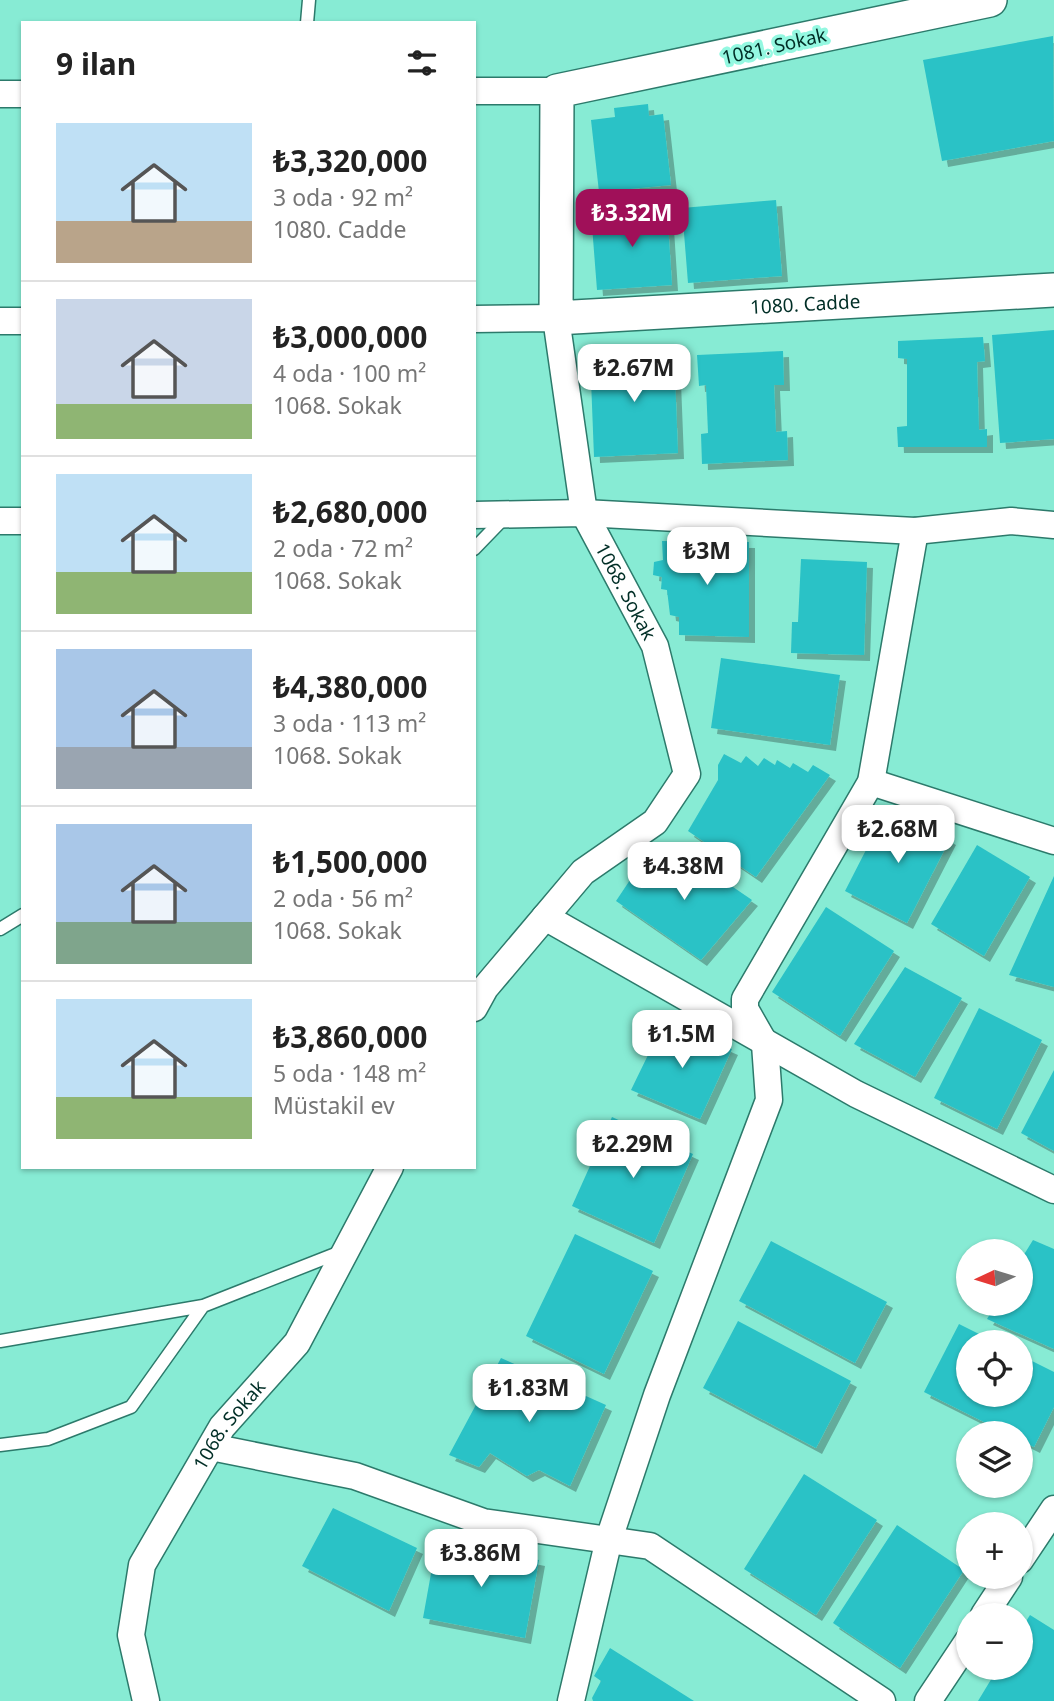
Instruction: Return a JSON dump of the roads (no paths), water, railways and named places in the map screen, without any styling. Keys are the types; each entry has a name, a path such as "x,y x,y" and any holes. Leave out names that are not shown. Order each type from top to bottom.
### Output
{"street":[{"name":"1081. Sokak","path":"557,91 990,0"},
{"path":"476,91 557,91"},
{"name":"1068. Sokak","path":"476,1004 485,988 583,872 655,822 687,774 654,646 584,513 556,318 557,91"},
{"path":"0,94 21,94"},
{"name":"1080. Cadde","path":"556,318 1054,290"},
{"path":"476,319 556,318"},
{"path":"0,321 21,321"},
{"path":"476,515 584,513 915,531 1011,522 1054,525"},
{"path":"0,521 21,521"},
{"path":"571,1701 610,1539 657,1395 769,1100 765,1044 745,1009 745,999 871,782 915,531"},
{"path":"871,782 1054,841"},
{"path":"545,917 856,1094 1054,1189"},
{"name":"1068. Sokak","path":"146,1701 131,1635 142,1565 222,1427 297,1343 389,1169"},
{"path":"211,1447 355,1476 483,1522 650,1546 883,1701"},
{"path":"1033,1540 1054,1508"},
{"path":"928,1701 956,1659"}],"lane":[{"path":"307,21 309,0"},
{"path":"476,548 508,514"},
{"path":"0,929 21,916"},
{"path":"0,1341 202,1306 346,1249"},
{"path":"0,1446 48,1439 131,1407 202,1306"}]}
